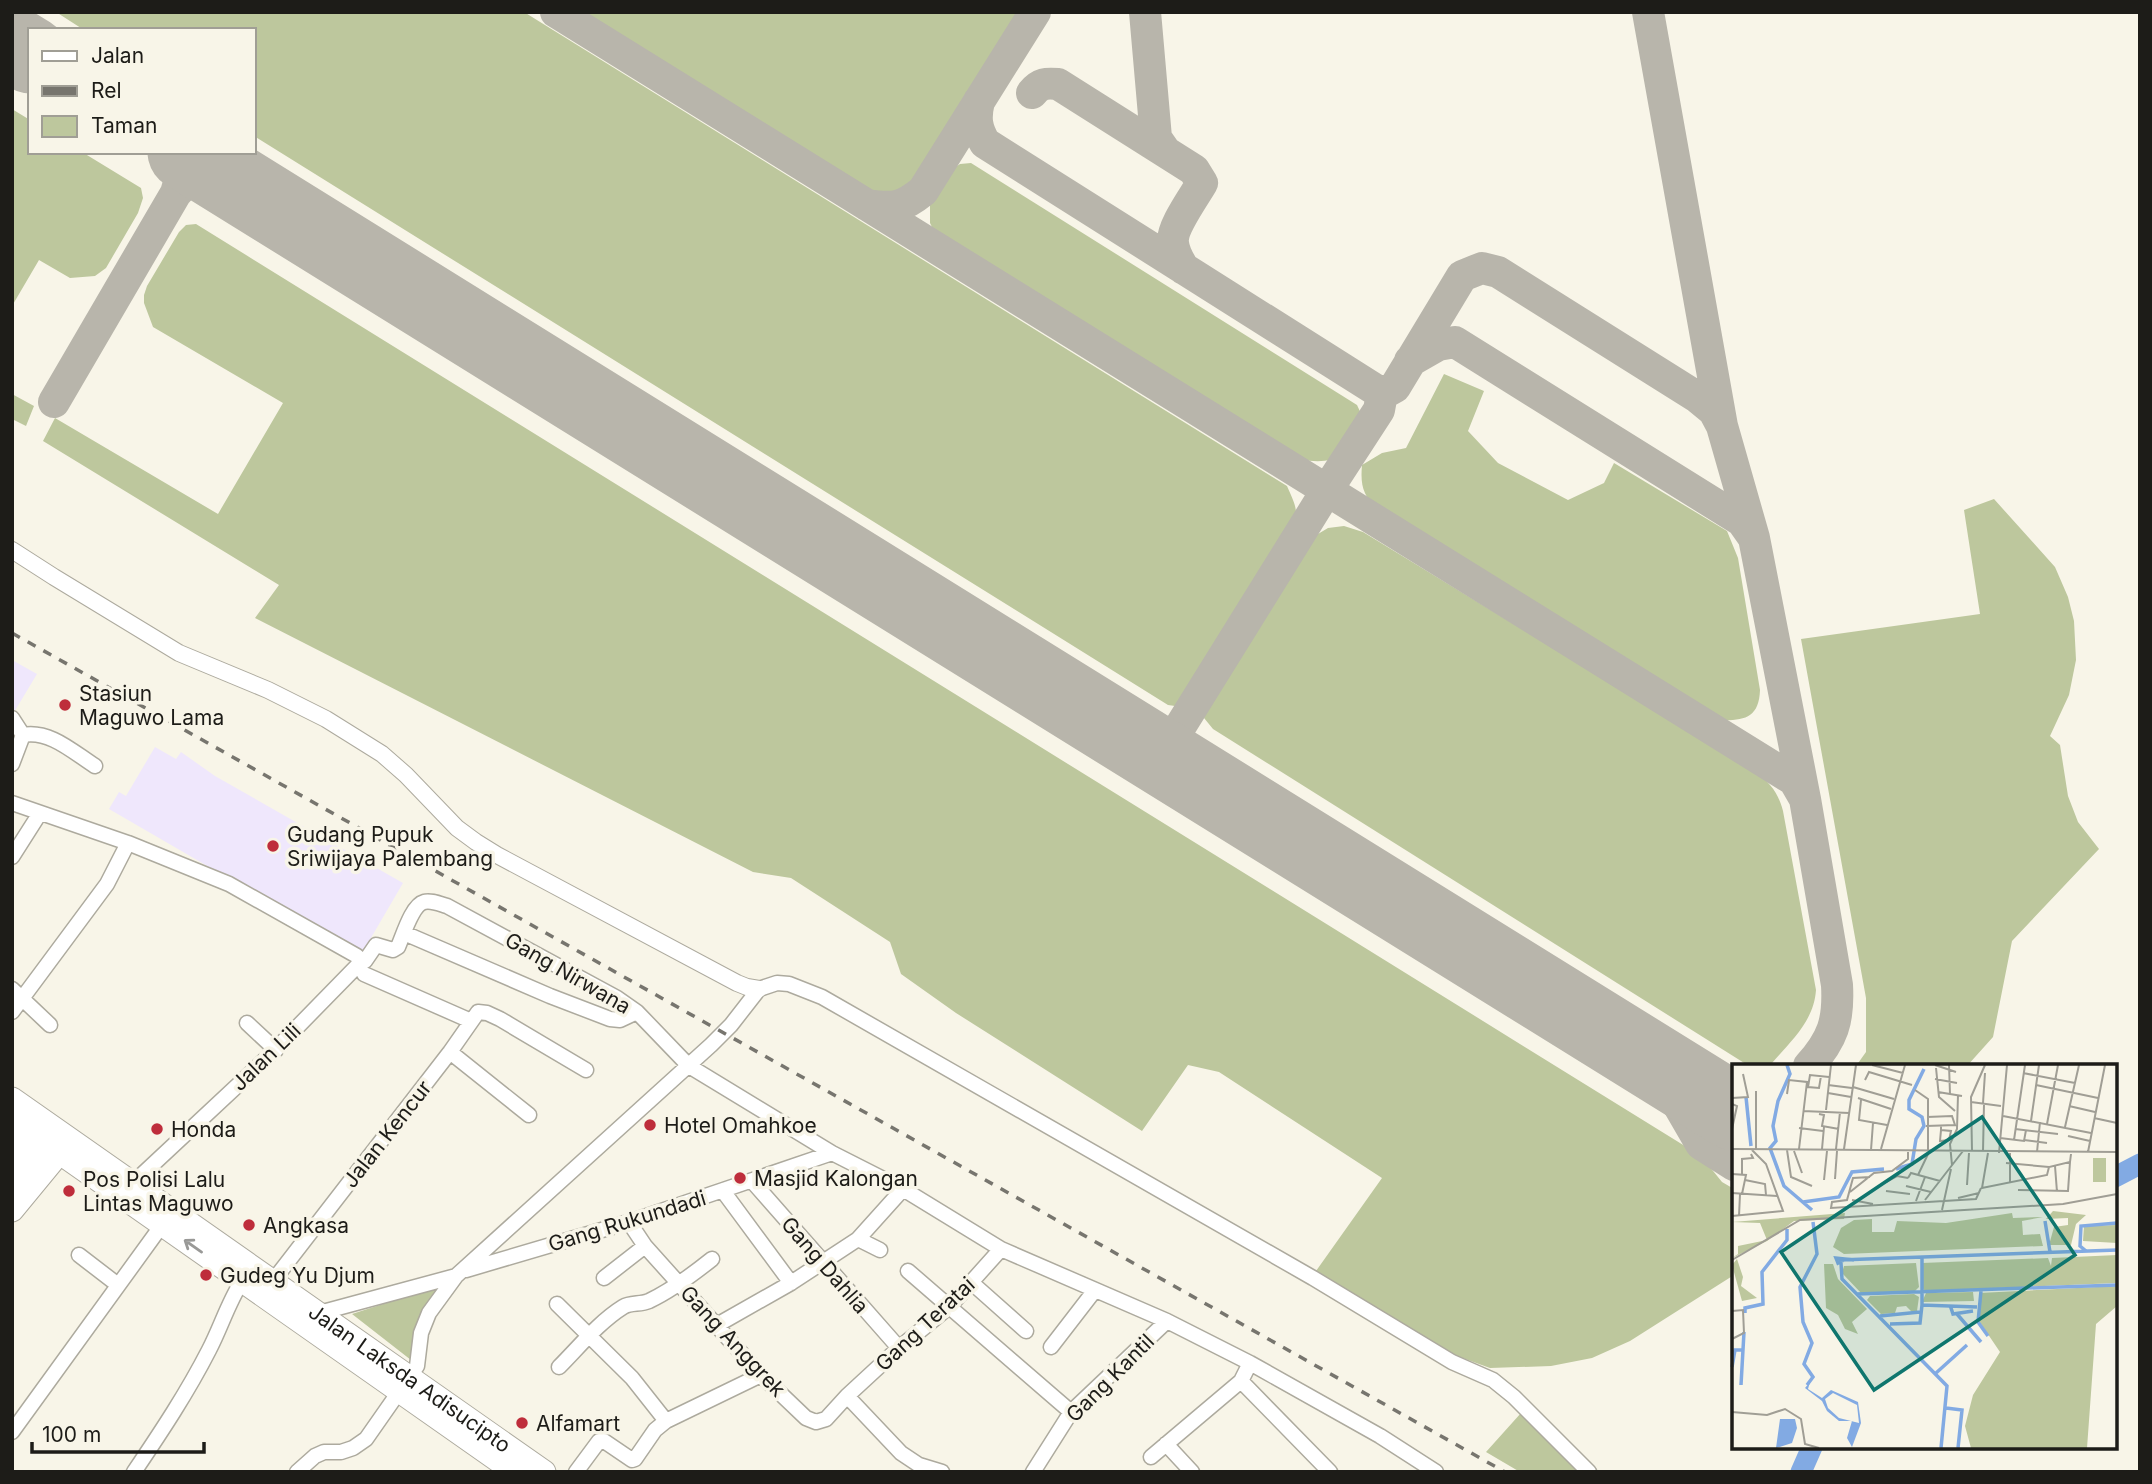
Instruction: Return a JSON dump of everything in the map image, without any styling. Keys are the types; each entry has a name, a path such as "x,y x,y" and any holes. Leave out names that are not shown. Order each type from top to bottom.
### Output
{"highway":[{"path":"12,1099 57,1141"},
{"path":"12,1119 57,1141"},
{"path":"12,1128 18,1148 18,1184 12,1210"},
{"name":"Jalan Laksda Adisucipto","path":"57,1141 134,1183 273,1281 314,1320"},
{"name":"Jalan Laksda Adisucipto","path":"57,1141 98,1180 242,1281 314,1320 405,1384 544,1472"},
{"path":"18,1184 57,1141"},
{"path":"18,1184 39,1182 60,1175 98,1180"},
{"name":"Jalan Laksda Adisucipto","path":"405,1384 515,1472"}],"street":[{"path":"12,550 179,653 294,702 356,737 407,775 457,828 497,855 737,983 759,989 777,983 789,984 822,997 1314,1278 1452,1362 1493,1380 1514,1397 1589,1472"},
{"path":"12,718 23,735"},
{"path":"23,735 34,733 47,736 95,766"},
{"path":"12,764 23,735"},
{"path":"12,803 128,843 229,884 360,964 471,1021 478,1012 487,1013 586,1070"},
{"path":"12,857 40,813"},
{"path":"12,1012 17,993 107,884 128,843"},
{"name":"Gang Nirwana","path":"404,933 414,911 424,901 447,906 617,998 636,1012 689,1066 832,1153 903,1189 1001,1249 1167,1321 1250,1363 1380,1436 1419,1468 1436,1472"},
{"path":"360,964 376,945 396,949 404,933 610,1019 620,1020 636,1012"},
{"name":"Jalan Lili","path":"134,1183 276,1049 360,964"},
{"path":"297,1472 315,1456 353,1448 366,1438 419,1360 421,1333 429,1313 459,1274 689,1066 724,1032 759,989"},
{"path":"17,993 50,1025"},
{"name":"Jalan Kencur","path":"273,1281 471,1021"},
{"path":"247,1023 276,1049"},
{"path":"450,1052 529,1115"},
{"name":"Gang Rukundadi","path":"314,1320 629,1222 832,1153"},
{"name":"Gang Dahlia","path":"752,1181 899,1348"},
{"path":"717,1325 791,1283 858,1239 903,1189"},
{"path":"723,1191 791,1283"},
{"name":"Gang Anggrek","path":"629,1222 645,1246 761,1375 806,1418 816,1422 826,1419 847,1396"},
{"path":"12,1432 162,1224"},
{"path":"858,1239 880,1250"},
{"path":"604,1278 645,1246"},
{"name":"Gang Teratai","path":"847,1396 949,1307 1001,1249"},
{"path":"79,1255 118,1285"},
{"path":"559,1367 589,1336 626,1306 648,1302 681,1284 712,1259"},
{"path":"908,1271 1071,1412"},
{"path":"134,1472 185,1395 242,1281"},
{"path":"972,1283 1026,1331"},
{"path":"1051,1348 1095,1290"},
{"path":"557,1304 632,1378 666,1421"},
{"name":"Gang Kantil","path":"1033,1472 1071,1412 1167,1321"},
{"path":"1151,1457 1241,1381 1250,1363"},
{"path":"576,1472 599,1441 604,1441 629,1460 635,1459 655,1430 666,1421 761,1375"},
{"path":"1241,1381 1330,1472"},
{"path":"847,1396 901,1452 919,1465 942,1472"},
{"path":"1166,1444 1192,1472"}],"shaded area":[{"path":"12,660 37,674 13,714 12,713"},
{"path":"155,747 176,759 181,752 215,776 403,883 361,955 109,809 119,792 126,796"}],"green space":[{"path":"56,12 524,12 1287,486 1296,511 1289,536 1184,703 1168,705 256,137 256,28 81,28"},
{"path":"576,12 1021,12 987,62 909,191 888,197 867,193"},
{"path":"12,109 28,119 28,154 85,154 141,188 143,198 138,213 106,268 95,276 70,278 39,260 12,306"},
{"path":"971,163 1357,405 1363,418 1346,450 1337,457 1323,461 1287,455 937,237 930,223 930,204 951,170 960,164"},
{"path":"196,224 1701,1156 1722,1182 1732,1188 1732,1276 1630,1341 1592,1358 1551,1366 1490,1368 1457,1356 1316,1271 1382,1178 1219,1072 1188,1065 1142,1131 956,1013 901,974 890,942 791,878 753,872 255,618 279,585 43,441 55,418 218,514 283,403 153,327 144,303 144,295 179,232 186,225"},
{"path":"1444,374 1484,391 1468,431 1498,463 1568,500 1604,483 1614,463 1727,531 1738,558 1760,690 1757,707 1753,712 1742,719 1717,720 1378,512 1364,491 1362,465 1382,453 1406,448"},
{"path":"12,394 34,406 26,426 12,419"},
{"path":"1994,499 2055,567 2068,597 2074,621 2076,660 2069,695 2050,736 2060,745 2068,796 2078,822 2099,849 2012,941 1993,1037 1969,1064 1857,1064 1866,1052 1866,998 1801,639 1980,614 1964,510"},
{"path":"1344,526 1363,532 1755,771 1773,788 1783,811 1816,990 1806,1021 1772,1063 1746,1064 1213,729 1204,718 1207,704 1313,537 1328,528"},
{"path":"439,1286 421,1322 411,1360 352,1314"},
{"path":"1521,1413 1581,1472 1520,1472 1486,1452"}],"waterway":[{"path":"2117,1176 2140,1164"},
{"path":"1801,1472 1811,1449"}],"taxiway":[{"path":"556,12 1794,780 1805,799"},
{"path":"867,205 897,206 923,191 1035,12"},
{"path":"1145,12 1156,138 1165,151"},
{"path":"1648,12 1722,426 1754,538 1805,799 1837,985 1837,1009 1833,1029 1824,1047 1811,1064"},
{"path":"1032,93 1044,84 1058,84 1194,170 1202,183 1179,221 1173,237 1174,250 1184,269"},
{"path":"979,101 977,123 985,143 1376,390 1386,392 1395,387 1462,276 1482,268 1498,272 1697,397 1714,411 1722,426"},
{"path":"54,402 176,193 182,167 180,154"},
{"path":"176,193 196,175 208,172 223,175"},
{"path":"1410,361 1438,345 1455,342 1742,521 1754,538"},
{"path":"1142,744 1165,740 1178,730 1379,410 1381,399 1376,390"},
{"path":"1178,730 1178,752 1187,772"},
{"path":"1654,1063 1701,1144 1732,1164"}],"runway":[{"path":"12,44 28,54"},
{"path":"189,154 1732,1111"}],"railway":[{"path":"12,633 1505,1472"}],"place":[{"name":"Stasiun Maguwo Lama","path":"65,705"},
{"name":"Gudang Pupuk Sriwijaya Palembang","path":"273,846"},
{"name":"Hotel Omahkoe","path":"650,1125"},
{"name":"Honda","path":"157,1129"},
{"name":"Masjid Kalongan","path":"740,1178"},
{"name":"Pos Polisi Lalu Lintas Maguwo","path":"69,1191"},
{"name":"Angkasa","path":"249,1225"},
{"name":"Gudeg Yu Djum","path":"206,1275"},
{"name":"Alfamart","path":"522,1423"}]}
